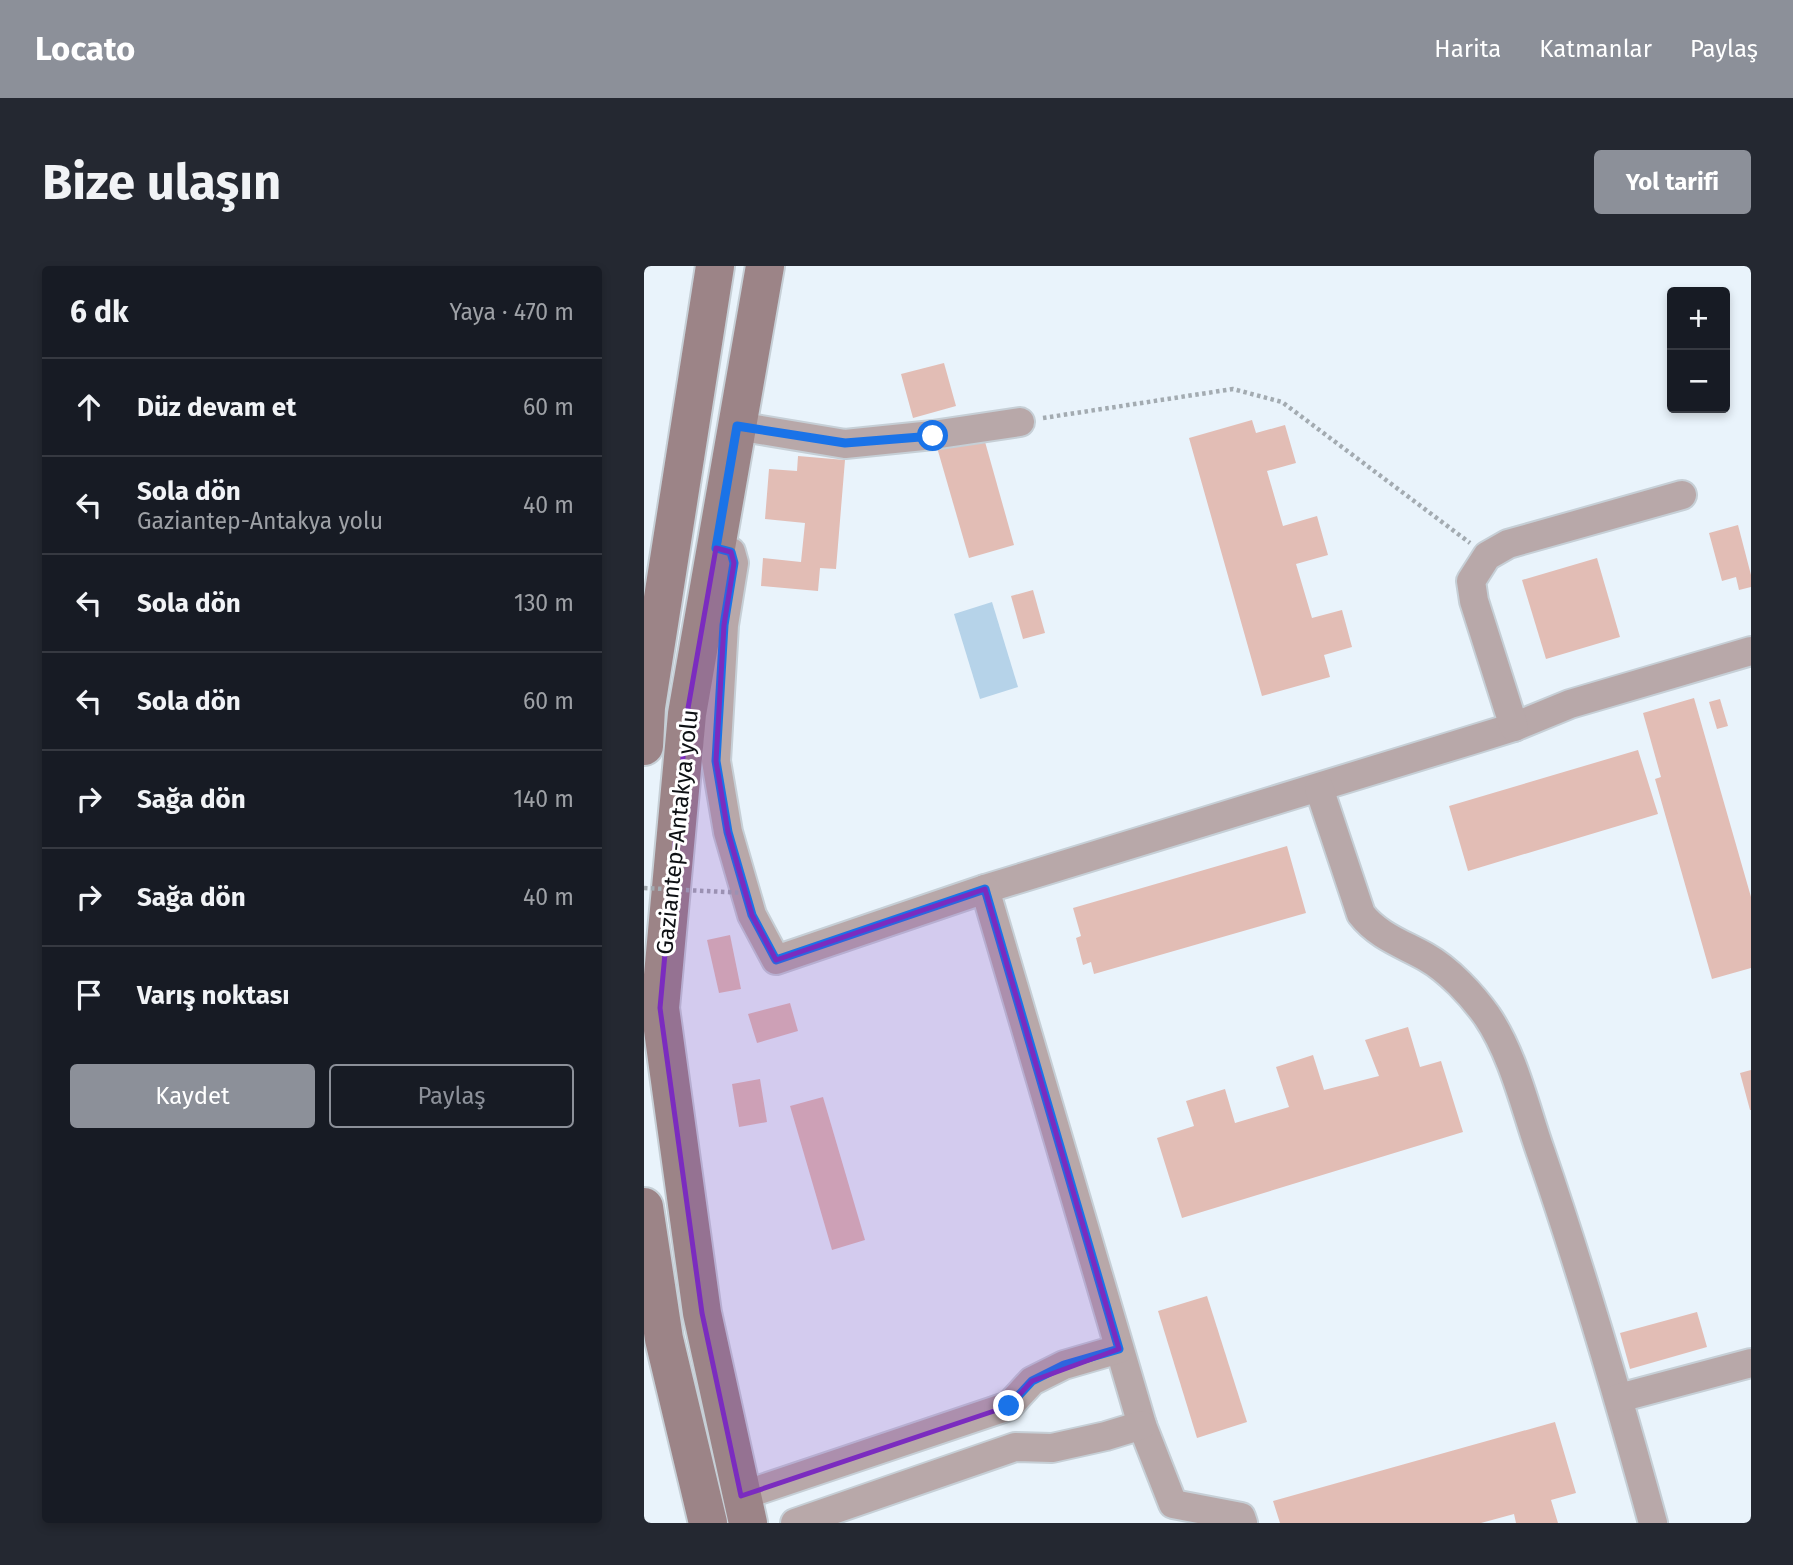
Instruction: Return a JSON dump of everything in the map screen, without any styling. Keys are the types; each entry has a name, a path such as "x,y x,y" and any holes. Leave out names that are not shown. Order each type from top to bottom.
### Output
{"main road":[{"name":"Gaziantep-Antakya yolu","path":"644,746 646,707 715,266"},
{"name":"Gaziantep-Antakya yolu","path":"744,1509 702,1313 660,1008 687,713 765,266"},
{"path":"644,1207 664,1339 708,1523"}],"street":[{"path":"737,426 845,443 933,436 1020,422"},
{"path":"1514,727 1474,601 1471,581 1487,556 1508,544 1682,495"},
{"path":"716,548 731,552 734,563 724,625 716,761 728,832 752,915 776,960 985,889 1514,727 1570,704 1751,652"},
{"path":"1319,788 1362,914 1371,927 1429,959 1456,981 1486,1014 1503,1043 1563,1218 1619,1398 1653,1523"},
{"path":"985,889 1142,1425 1172,1504 1241,1517 1243,1523"},
{"path":"744,1509 1009,1406 1032,1381 1064,1365 1119,1349"},
{"path":"1619,1398 1751,1363"},
{"path":"795,1523 1014,1447 1052,1448 1142,1425"}],"path":[{"path":"1020,422 1233,389 1282,402 1487,556"},
{"path":"644,887 746,893"}],"highlighted area":[{"path":"716,548 731,552 734,563 724,625 716,761 728,832 752,915 776,960 985,889 1119,1349 1032,1381 1009,1406 741,1496 702,1313 660,1008 687,714"}],"water":[{"path":"992,602 1018,687 980,699 954,614"}],"building":[{"path":"944,363 956,406 913,418 901,374"},
{"path":"1252,420 1256,433 1285,425 1296,463 1267,471 1283,526 1317,516 1328,555 1296,564 1312,618 1342,610 1352,647 1324,655 1330,677 1262,696 1189,438"},
{"path":"982,431 1014,545 969,558 936,444"},
{"path":"798,456 845,460 836,569 820,568 818,591 761,586 763,558 801,562 805,523 765,519 769,469 797,471"},
{"path":"1738,525 1751,575 1751,587 1739,590 1736,577 1722,581 1709,533"},
{"path":"1597,558 1620,637 1546,659 1522,580"},
{"path":"1033,590 1045,633 1023,639 1011,596"},
{"path":"1694,698 1751,897 1751,968 1712,979 1655,779 1661,777 1643,713"},
{"path":"1720,699 1728,726 1717,729 1709,702"},
{"path":"1638,750 1658,814 1468,871 1449,806"},
{"path":"1287,846 1306,913 1094,974 1091,962 1083,965 1076,938 1081,936 1073,908"},
{"path":"730,935 741,989 719,993 707,940"},
{"path":"790,1003 798,1031 757,1043 748,1014"},
{"path":"1408,1027 1420,1067 1441,1061 1463,1132 1182,1218 1157,1138 1194,1126 1186,1101 1225,1089 1235,1123 1289,1107 1276,1067 1313,1055 1324,1090 1379,1076 1365,1040"},
{"path":"1751,1070 1751,1110 1750,1110 1740,1073"},
{"path":"760,1079 767,1122 739,1127 732,1084"},
{"path":"823,1097 865,1240 832,1250 790,1106"},
{"path":"1207,1296 1247,1422 1197,1438 1158,1311"},
{"path":"1697,1312 1707,1347 1630,1369 1620,1333"},
{"path":"1555,1422 1576,1493 1551,1500 1558,1523 1516,1523 1514,1514 1481,1523 1280,1523 1273,1501"}],"route":[{"path":"933,436 845,443 737,426 716,548 731,552 734,563 724,625 716,761 728,832 752,915 776,960 985,889 1119,1349 1064,1365 1032,1381 1009,1406"}]}
